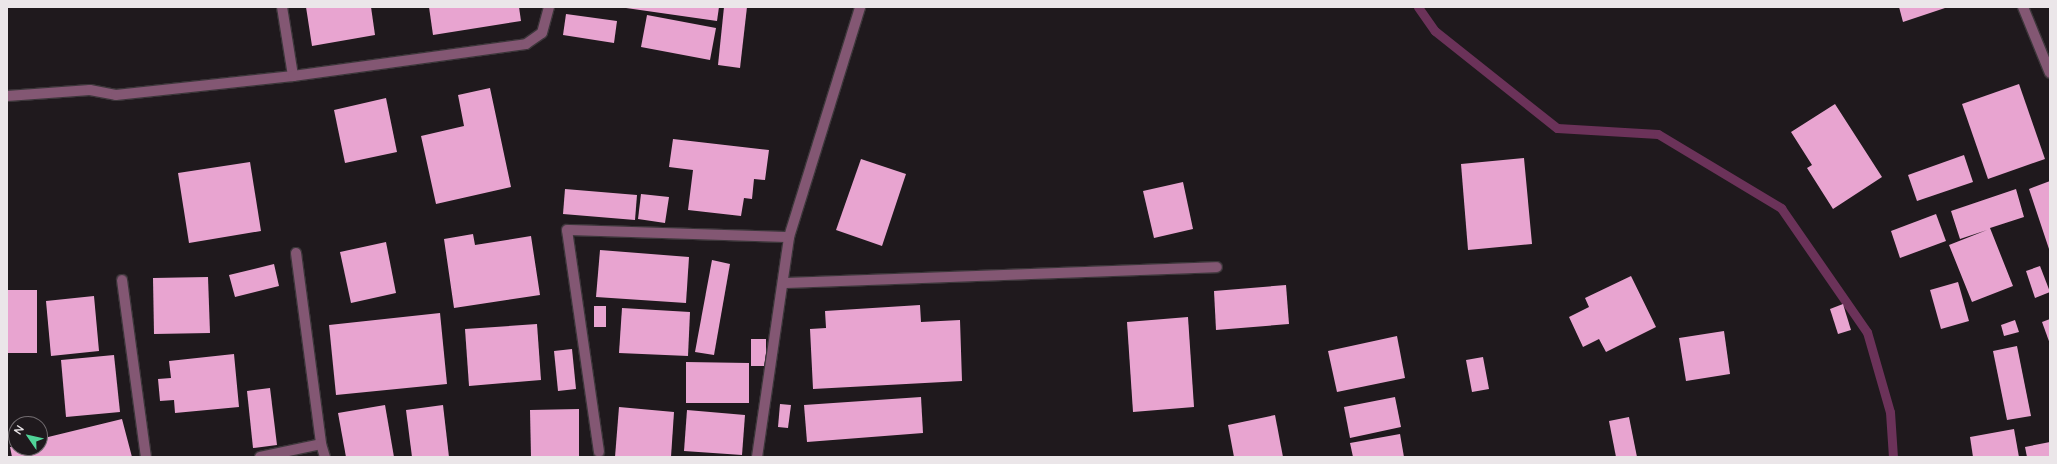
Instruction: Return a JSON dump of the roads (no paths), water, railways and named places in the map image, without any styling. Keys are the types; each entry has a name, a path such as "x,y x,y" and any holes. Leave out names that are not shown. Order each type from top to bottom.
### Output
{"street":[{"path":"282,7 292,76"},
{"path":"7,96 90,90 116,95 292,76 526,44 542,33 549,7"},
{"path":"757,457 784,283 789,237 860,7"},
{"path":"2023,7 2050,73"},
{"path":"599,452 567,230 789,237"},
{"path":"296,253 321,444 325,457"},
{"path":"784,283 1217,267"},
{"path":"122,280 146,457"},
{"path":"260,457 321,444"}],"waterway":[{"path":"1418,7 1435,31 1557,128 1658,134 1781,208 1867,332 1890,412 1893,457"}]}
